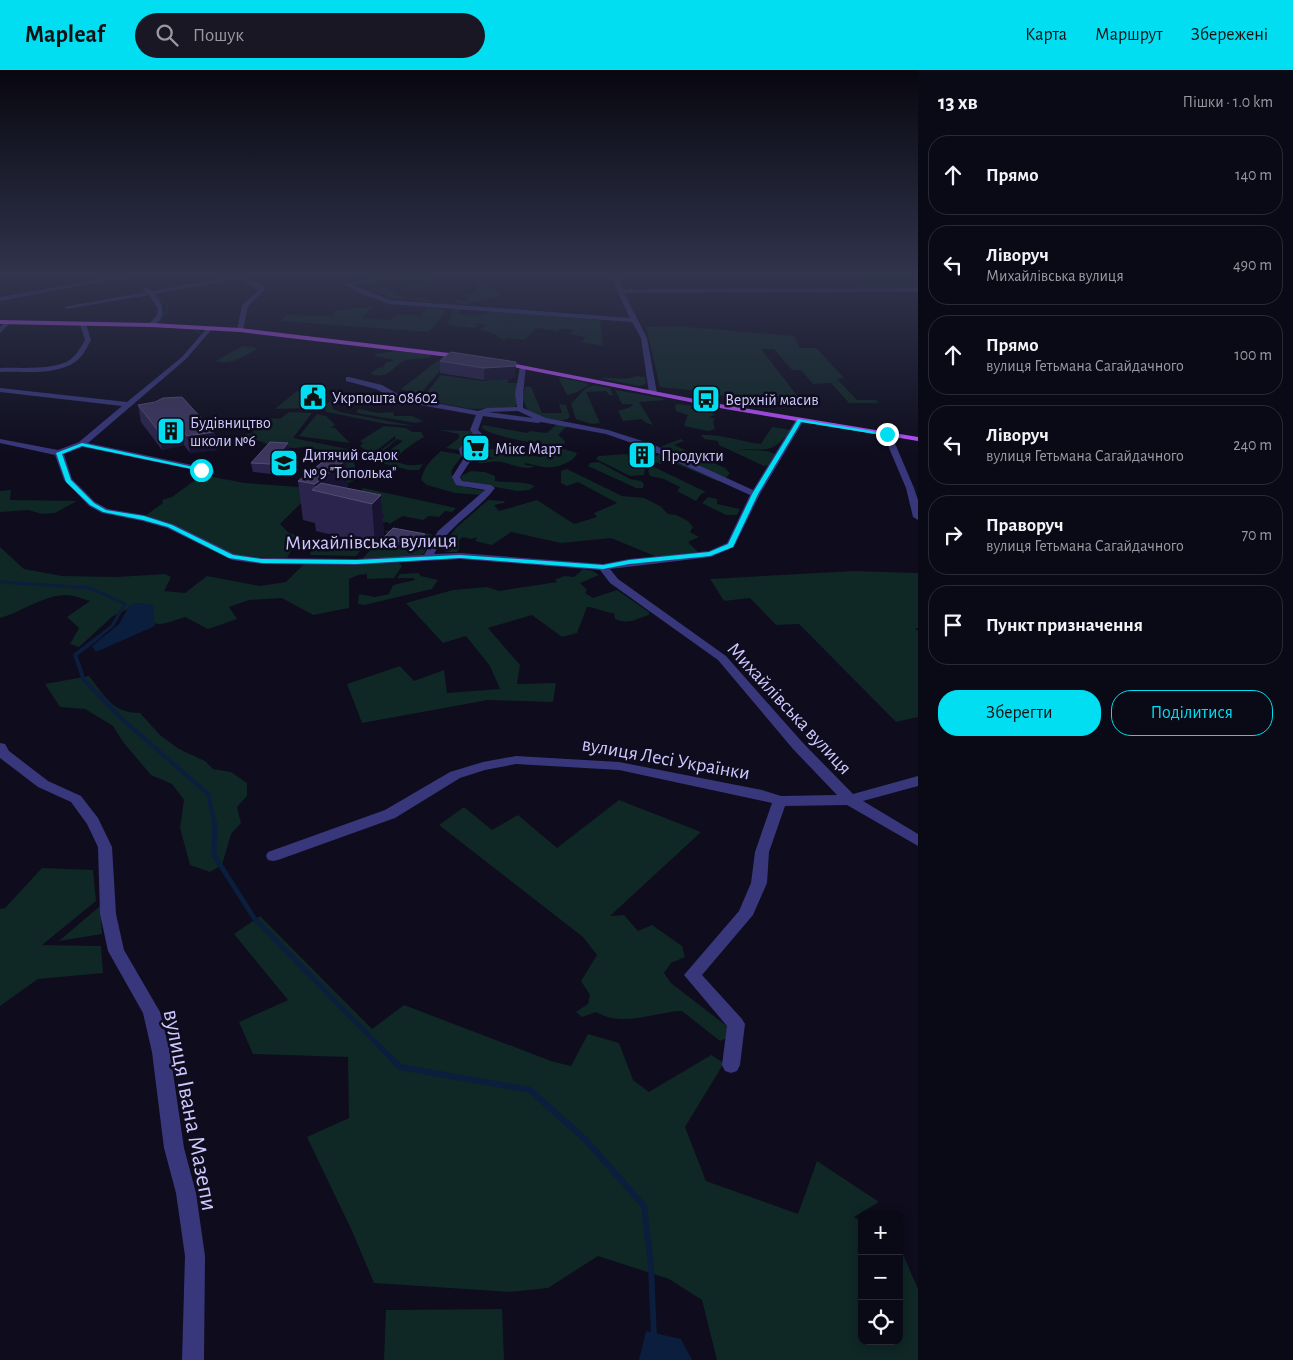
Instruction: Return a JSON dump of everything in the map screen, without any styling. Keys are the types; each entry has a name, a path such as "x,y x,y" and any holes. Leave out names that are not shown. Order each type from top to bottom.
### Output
{"main road":[{"path":"283,335 470,358"},
{"path":"496,362 800,420 918,439"}],"street":[{"path":"0,370 60,366 70,362 78,356 88,340 86,335"},
{"path":"0,441 59,453 82,444 184,358 204,335"},
{"path":"642,335 653,393"},
{"path":"519,409 521,406 519,394 524,367"},
{"path":"349,379 379,387 401,399 534,421 544,420 590,427 649,446 755,494"},
{"path":"0,390 129,405"},
{"path":"481,412 487,410 519,409 544,420"},
{"path":"430,557 429,554 439,535 491,488 459,483 456,477 469,457 464,454 463,449 478,434 474,430 481,412"},
{"path":"603,567 645,560 710,554 731,545 755,494 800,420"},
{"path":"887,434 910,488 918,516"},
{"path":"82,444 211,472"},
{"name":"Михайлівська вулиця","path":"59,453 68,480 92,504 105,511 144,518 170,526 232,557 262,561 386,562 460,556 603,567 614,581 722,658 798,746 850,800 918,841"},
{"name":"вулиця Івана Мазепи","path":"0,747 4,754 43,784 76,799 94,822 106,847 108,914 116,951 151,1012 161,1052 174,1148 186,1193 195,1256 193,1360"},
{"name":"вулиця Лесі Українки","path":"273,856 390,814 455,775 483,766 516,760 619,766 762,795 780,801 850,800 918,782"},
{"path":"731,1065 736,1024 692,975 745,915 759,884 762,852 780,801"}],"green space":[{"path":"497,335 529,335 524,340 500,339"},
{"path":"576,335 602,335 603,346 581,342 586,337"},
{"path":"648,335 785,335 794,336 800,348 816,348 844,378 837,379 857,400 876,400 879,403 849,403 831,383 813,384 801,370 792,370 774,349 761,349 802,402 797,408 690,390 660,387"},
{"path":"243,346 258,348 232,361 215,361"},
{"path":"397,351 431,355 431,357 405,361 387,374 373,375 371,373 378,368 384,367 385,363 395,360 375,356 375,354"},
{"path":"444,356 451,358 420,394 401,389"},
{"path":"441,375 482,381 506,379 509,380 508,383 517,383 516,406 512,408 471,409 434,402 438,398 424,396"},
{"path":"637,376 645,377 646,384 639,386 599,378 623,379"},
{"path":"562,378 589,385 567,395 559,379"},
{"path":"593,385 610,388 613,395 609,395 606,391 586,392 600,423 592,424 576,419 571,404 585,389"},
{"path":"525,387 531,387 542,413 562,413 559,404 566,405 570,417 560,421 528,411 522,397"},
{"path":"615,390 665,400 639,402 653,425 641,419 623,421 618,411 631,407 633,404 622,404"},
{"path":"297,391 309,393 303,399 317,404 310,408 275,409"},
{"path":"335,397 341,398 332,406 333,409 340,412 415,426 387,424 327,412 324,409 325,405"},
{"path":"675,405 692,406 690,409 699,409 697,406 710,408 709,411 715,415 709,417 715,419 713,422 715,429 708,431 684,426 688,415 676,411"},
{"path":"359,409 378,413 393,412 394,416 412,416 423,421 416,423 357,413 356,411"},
{"path":"289,412 312,413 293,438 352,450 360,455 354,463 353,481 334,489 341,463 310,460 314,455 344,458 346,455 308,447 293,448 271,445 256,440 246,442 239,440 246,434 254,433 252,432 266,418 280,419"},
{"path":"317,414 326,416 335,425 331,428 335,428 350,443 299,436"},
{"path":"557,424 567,426 558,435 565,441 564,445 521,441 497,435 482,428 483,425 527,433 530,431 547,433"},
{"path":"384,426 406,428 412,432 421,432 424,437 412,444 395,460 409,465 423,464 419,470 408,470 374,461 403,441 397,439 381,453 374,455 396,439 395,436 371,455 360,446 363,443 360,441"},
{"path":"772,427 791,430 774,447 738,449 767,451 775,454 768,465 764,466 719,445 718,441 704,439 701,435 761,444"},
{"path":"439,430 470,431 473,434 459,450 446,448 459,438 459,434"},
{"path":"681,439 684,441 674,445 725,468 730,473 726,478 717,481 670,461 660,464 654,461 657,455 667,454 660,449 662,446"},
{"path":"558,447 577,453 576,456 564,464 550,467 524,463 535,466 525,468 502,462 479,463 477,461 496,459 480,455 486,448 541,457 548,450"},
{"path":"441,451 463,455 452,469 452,476 467,485 466,487 485,491 482,495 455,493 427,485 421,480 426,467"},
{"path":"626,454 646,463 644,475 630,476 596,459 598,456"},
{"path":"599,462 630,479 641,481 644,484 643,488 636,488 588,466 590,463"},
{"path":"651,466 706,492 701,494 696,501 677,491 680,487 664,479 650,476 648,471"},
{"path":"567,469 622,496 644,498 660,506 668,514 676,515 688,521 693,527 690,532 699,537 688,542 698,552 657,557 611,538 561,543 511,532 492,545 475,541 477,537 471,539 463,537 459,540 457,552 446,552 440,548 457,527 488,500 505,501 504,503 494,505 499,511 537,500 574,524 597,517 594,513 617,503 578,482 567,486 561,483 561,471"},
{"path":"471,471 485,472 495,476 495,481 535,486 529,490 517,491 462,481 461,476"},
{"path":"202,475 245,483 326,489 306,498 280,524 289,533 311,540 361,550 356,556 310,555 312,547 309,542 295,543 286,560 235,555 167,522 145,516 163,503 162,500 172,497"},
{"path":"363,488 456,508 452,512 445,511 439,517 429,516 423,520 403,516 389,524 388,522 379,523 384,516 360,492"},
{"path":"11,490 10,500 77,501 55,513 42,514 28,510 0,512 0,491"},
{"path":"708,497 717,499 717,504 740,509 737,515 726,515 702,503"},
{"path":"400,529 431,534 434,538 422,556 361,561 367,553 380,546 386,545 417,551 426,539 396,532 389,535 384,531"},
{"path":"0,547 24,569 62,576 116,577 165,574 171,577 164,591 185,593 207,576 260,586 286,582 304,564 398,562 402,566 394,578 367,579 367,574 349,579 349,608 313,615 282,598 249,600 229,607 237,619 208,629 185,617 157,624 147,619 136,605 113,616 79,647 70,644 79,628 67,617 90,601 70,595 58,596 0,618"},
{"path":"583,569 593,571 599,575 580,583 587,590 585,593 593,598 617,590 649,612 649,615 632,621 620,621 615,619 614,613 587,607 577,633 562,637 532,615 488,628 520,665 517,684 556,683 553,702 488,700 362,723 347,684 400,666 414,681 444,670 447,693 500,689 490,666 466,636 443,643 406,603 453,590 487,587 499,591 557,582 555,580 564,576 574,577"},
{"path":"854,571 918,573 918,628 915,628 918,631 918,717 896,722 799,624 776,625 750,598 724,601 710,579"},
{"path":"418,573 421,576 438,580 432,589 364,605 358,604 359,594 375,597 389,594 393,585 415,580 413,578 397,578 400,574"},
{"path":"89,676 116,707 140,713 160,735 179,749 205,761 213,769 231,772 247,783 247,796 237,807 241,823 231,834 222,865 210,872 190,865 180,828 184,800 172,784 151,775 123,742 113,726 85,709 60,707 45,684"},
{"path":"619,800 701,832 610,916 624,915 638,931 652,925 682,946 685,957 671,963 664,973 671,983 728,1027 727,1038 720,1041 682,1011 627,1019 606,1017 596,1012 582,1017 576,1012 588,1004 590,995 581,981 597,955 583,937 439,825 464,807 492,830 518,815 557,848"},
{"path":"42,868 93,870 96,901 42,945 101,946 103,973 38,979 0,1006 0,909 5,908"},
{"path":"100,906 102,934 59,941"},
{"path":"260,916 372,1029 404,1005 551,1061 571,1066 588,1034 619,1043 633,1080 649,1092 711,1055 724,1063 685,1127 706,1181 798,1214 817,1161 879,1202 866,1210 858,1210 858,1215 854,1217 858,1220 858,1345 903,1345 903,1254 918,1289 918,1360 717,1360 702,1300 669,1279 598,1256 548,1288 510,1292 374,1283 352,1231 307,1137 349,1118 348,1057 253,1054 239,1022 288,1000 234,934"},
{"path":"502,1309 504,1360 384,1360 386,1310"}],"water":[{"path":"137,603 153,605 155,626 96,652 92,646 119,624 129,606"},
{"path":"646,1331 681,1339 692,1360 639,1360"}],"building":[{"path":"451,352 516,362 516,366 484,368 440,361"},
{"path":"182,397 214,432 187,436 181,428 159,432 138,405 155,402 163,398"},
{"path":"270,442 288,443 270,464 251,463"},
{"path":"329,457 346,460 315,484 298,481"},
{"path":"321,483 381,495 372,504 312,490"},
{"path":"393,528 425,534 416,545 383,538"}],"waterway":[{"path":"0,582 90,588 125,604 112,626 98,637"},
{"path":"100,636 75,655 84,680 122,719 208,794 215,825"},
{"path":"215,825 214,855 254,918 395,1062"},
{"path":"395,1062 400,1067 530,1090 586,1140 644,1206 651,1267 654,1337"}],"place":[{"name":"Укрпошта 08602","path":"313,397"},
{"name":"Верхній масив","path":"706,399"},
{"name":"Будівництво школи №6","path":"171,431"},
{"name":"Мікс Март","path":"476,448"},
{"name":"Продукти","path":"642,455"},
{"name":"Дитячий садок № 9 \"Тополька\"","path":"284,463"}],"route":[{"path":"201,470 82,444 59,453 68,480 92,504 105,511 144,518 170,526 232,557 262,561 386,562 460,556 517,562 603,567 660,558 710,554 731,545 735,539 740,522 755,494 800,420 887,434"}]}
